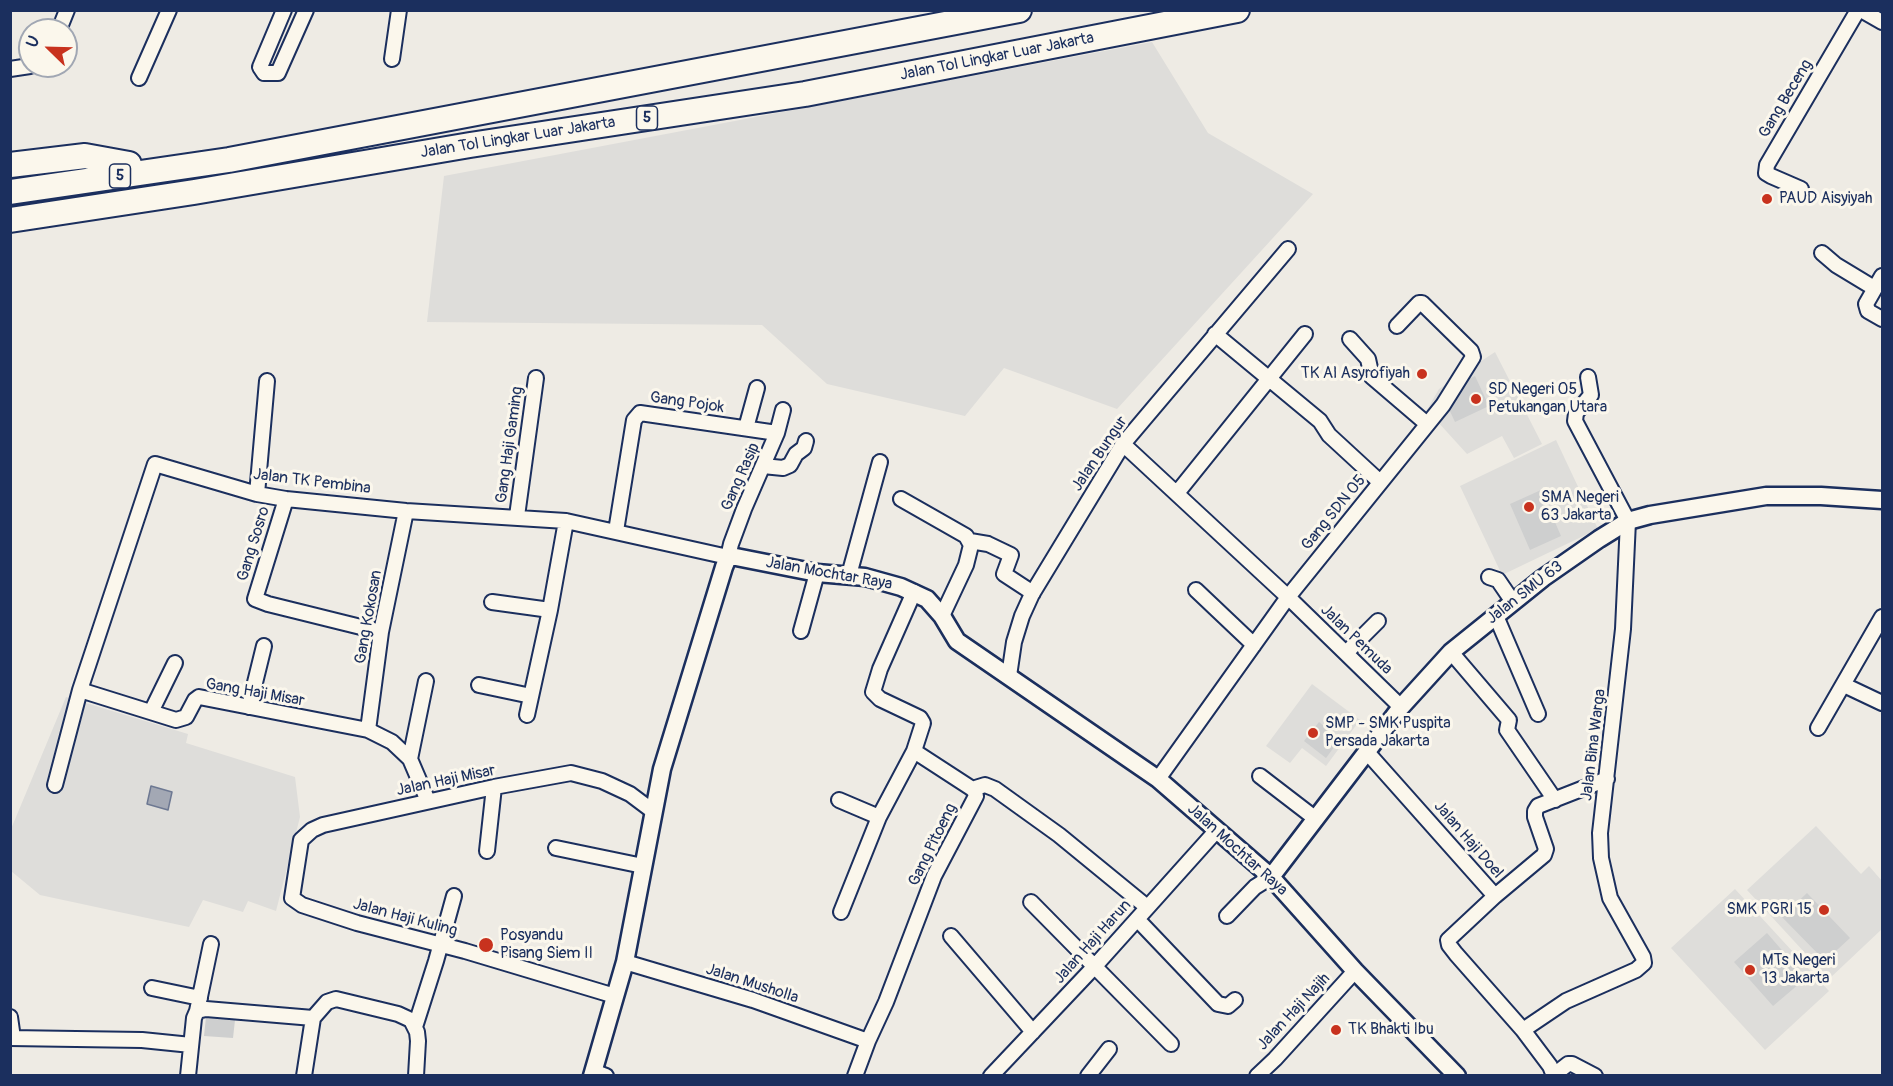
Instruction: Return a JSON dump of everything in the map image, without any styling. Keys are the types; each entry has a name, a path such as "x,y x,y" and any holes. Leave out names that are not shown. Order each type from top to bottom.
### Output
{"highway":[{"name":"Jalan Tol Lingkar Luar Jakarta","path":"10,192 229,160 1019,10"},
{"name":"Jalan Tol Lingkar Luar Jakarta","path":"10,220 182,194 470,145 805,94 1237,10"},
{"path":"10,182 129,164 189,152 229,160"},
{"path":"10,165 85,156 129,164"}],"street":[{"path":"139,78 169,10"},
{"path":"284,10 260,67 264,73 278,73 306,10"},
{"path":"392,59 399,10"},
{"name":"Gang Beceng","path":"1801,189 1771,176 1765,169 1859,10 1882,22"},
{"name":"Jalan Bungur","path":"1009,676 1014,642 1022,616 1033,593 1123,444 1288,249"},
{"path":"1822,253 1836,265 1874,288"},
{"path":"1882,276 1866,304 1868,311 1882,319"},
{"name":"Gang SDN 05","path":"1158,779 1288,597 1443,405 1473,354 1424,303 1419,303 1397,326"},
{"path":"1215,334 1320,421 1329,435 1380,482"},
{"path":"1177,493 1305,334"},
{"path":"1350,339 1368,359 1372,377 1427,424"},
{"path":"1588,377 1592,395 1576,412 1575,421 1628,521"},
{"name":"Gang Haji Gaming","path":"517,516 536,378"},
{"path":"257,494 267,381"},
{"path":"746,428 757,388"},
{"name":"Gang Rasip","path":"728,557 734,535 777,433 783,410"},
{"name":"Gang Pojok","path":"616,531 634,420 637,415 643,412 777,433"},
{"path":"763,466 783,468 789,465 796,454 804,448 806,441"},
{"name":"Jalan Pemuda","path":"1123,444 1288,597 1401,707"},
{"path":"849,575 880,462"},
{"name":"Jalan TK Pembina","path":"55,785 80,690 155,464 257,494 286,499 406,511 566,520 728,557"},
{"name":"Jalan SMU 63","path":"1271,877 1401,707 1452,652 1571,558 1628,521 1650,514 1766,496 1821,496 1882,500"},
{"name":"Gang Sosro","path":"286,499 255,599 381,632"},
{"path":"901,499 966,536 970,541 969,556 943,613"},
{"name":"Gang Kokosan","path":"368,730 381,632 406,511"},
{"path":"528,715 566,520"},
{"name":"Jalan Bina Warga","path":"1522,1030 1566,1001 1636,970 1644,963 1643,957 1610,898 1601,858 1600,832 1623,629 1628,521"},
{"path":"970,541 988,544 1011,555 1004,574 1033,593"},
{"path":"597,1074 625,962 662,769 728,557"},
{"name":"Jalan Mochtar Raya","path":"728,557 884,582 927,599 943,613 957,641 1158,779 1271,877 1355,971 1457,1076"},
{"path":"801,631 817,573"},
{"path":"1489,577 1498,580 1513,602"},
{"path":"1196,590 1254,645"},
{"path":"841,912 879,817 914,751 922,729 922,720 880,699 873,692 880,669 914,592"},
{"path":"492,602 550,610"},
{"path":"1496,616 1538,714"},
{"path":"1346,653 1378,621"},
{"path":"1818,728 1880,626"},
{"path":"249,707 264,645"},
{"path":"1452,652 1509,720 1507,730 1555,800"},
{"path":"151,712 175,663"},
{"path":"426,681 410,759 428,801"},
{"path":"1844,685 1882,703"},
{"path":"479,686 531,696"},
{"name":"Gang Haji Misar","path":"80,690 176,720 186,717 199,697 368,730 392,742 410,759"},
{"name":"Gang Pitoeng","path":"868,1041 886,1002 934,876 976,792 914,751"},
{"name":"Jalan Haji Doel","path":"1366,751 1495,896 1450,936 1448,942 1522,1030 1550,1066 1554,1075"},
{"name":"Jalan Haji Misar","path":"292,898 301,840 305,834 323,825 494,787 571,773 602,781 630,794 654,812"},
{"path":"1260,776 1316,819"},
{"path":"1495,896 1544,855 1546,849 1536,820 1535,811 1538,806 1607,779"},
{"path":"972,789 985,785 995,789 1059,835 1147,907"},
{"path":"487,851 494,787"},
{"path":"839,801 879,817"},
{"name":"Jalan Haji Harun","path":"991,1076 1095,966 1217,830"},
{"path":"556,848 643,866"},
{"path":"1227,916 1255,887 1271,877"},
{"path":"416,1076 418,1041 415,1027 454,896"},
{"name":"Jalan Haji Kuling","path":"292,898 302,906 314,910 615,996"},
{"path":"1032,902 1172,1044"},
{"path":"1137,919 1218,1004 1228,1006 1235,1000"},
{"path":"951,936 1033,1032"},
{"path":"188,1076 194,1018 201,1006 211,944"},
{"name":"Jalan Musholla","path":"625,962 753,1000 868,1041"},
{"name":"Jalan Haji Najih","path":"1257,1076 1355,971"},
{"path":"152,988 201,1006 314,1018"},
{"path":"304,1076 314,1018 327,1002 336,999 406,1017 415,1027"},
{"path":"10,1017 12,1038 133,1040 191,1045"},
{"path":"855,1076 868,1041"},
{"path":"1088,1076 1109,1049"},
{"path":"1554,1075 1568,1064 1572,1064 1595,1076"}],"shaded area":[{"path":"1152,42 1208,133 1313,194 1117,409 1004,368 965,416 827,384 762,325 427,322 444,176"},
{"name":"SD Negeri 05 Petukangan Utara","path":"1495,352 1542,444 1514,458 1502,436 1467,454 1427,410 1439,389"},
{"path":"1475,376 1489,406 1455,422 1441,392"},
{"name":"SMA Negeri 63 Jakarta","path":"1556,440 1598,529 1502,575 1460,486"},
{"path":"1541,490 1561,536 1530,550 1510,504"},
{"name":"SMP - SMK Puspita Persada Jakarta","path":"1312,684 1360,720 1326,766 1302,748 1290,763 1266,746"},
{"path":"66,697 188,734 186,743 295,777 300,817 276,911 248,901 243,912 203,900 189,927 40,895 11,871 11,829"},
{"path":"1319,722 1340,739 1326,758 1304,741"},
{"path":"151,786 172,792 168,810 147,804"},
{"name":"SMK PGRI 15","path":"1816,826 1861,874 1869,866 1882,881 1882,929 1829,979 1747,890"},
{"name":"MTs Negeri 13 Jakarta","path":"1735,889 1829,991 1765,1050 1671,948"},
{"path":"1807,893 1850,938 1825,961 1782,917"},
{"path":"1767,933 1806,978 1773,1006 1734,962"},
{"path":"206,1017 235,1020 233,1038 204,1036"}],"place":[{"name":"PAUD Aisyiyah","path":"1767,199"},
{"name":"TK Al Asyrofiyah","path":"1422,374"},
{"name":"SD Negeri 05 Petukangan Utara","path":"1476,399"},
{"name":"SMA Negeri 63 Jakarta","path":"1529,507"},
{"name":"SMP - SMK Puspita Persada Jakarta","path":"1313,733"},
{"name":"SMK PGRI 15","path":"1824,910"},
{"name":"Posyandu Pisang Siem II","path":"486,945"},
{"name":"MTs Negeri 13 Jakarta","path":"1750,970"},
{"name":"TK Bhakti Ibu","path":"1336,1030"}]}
